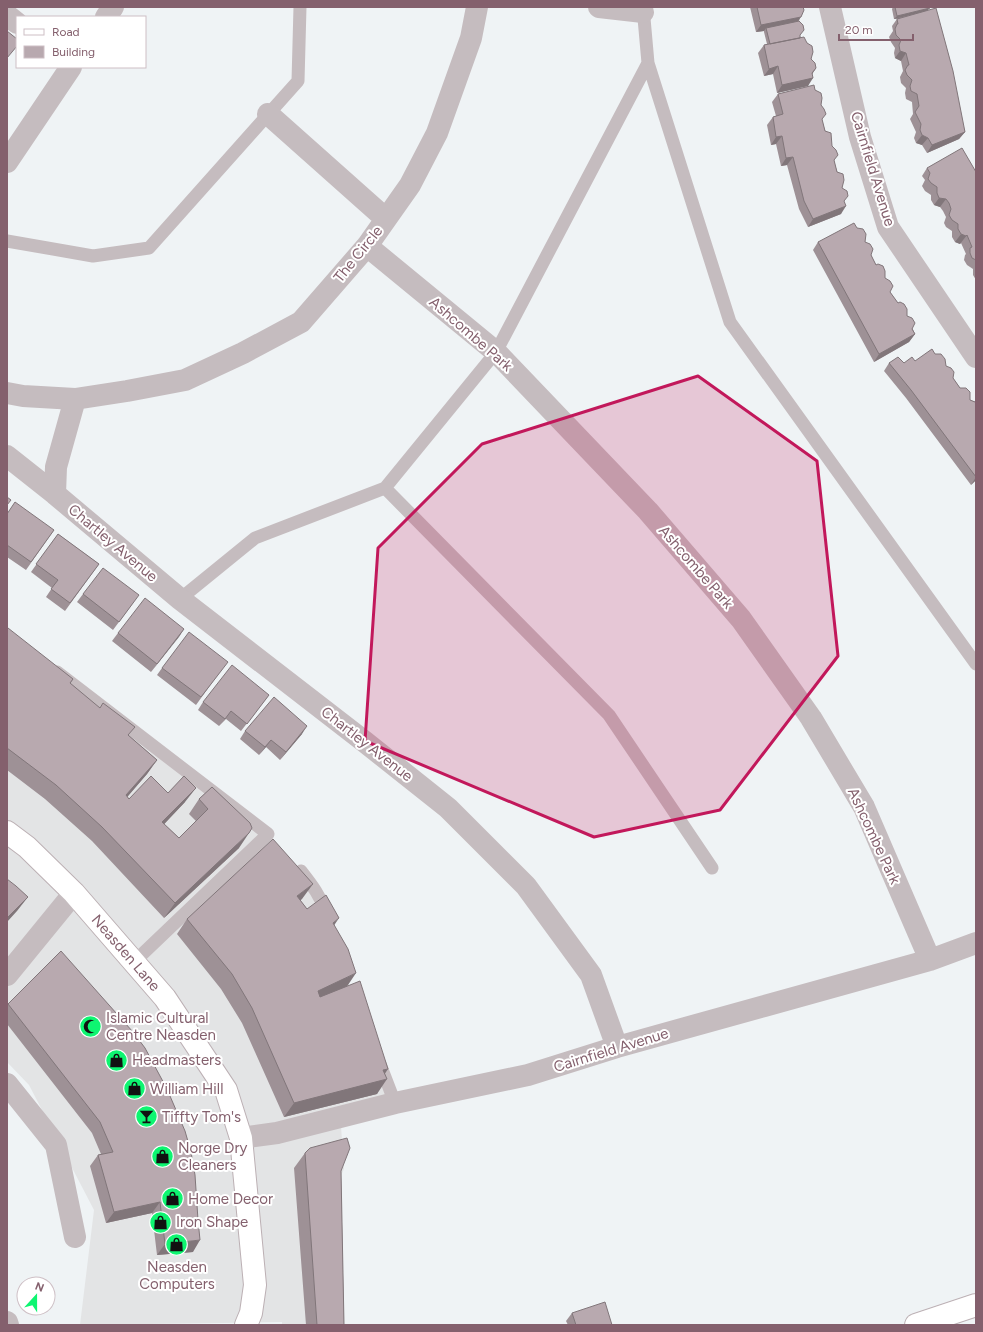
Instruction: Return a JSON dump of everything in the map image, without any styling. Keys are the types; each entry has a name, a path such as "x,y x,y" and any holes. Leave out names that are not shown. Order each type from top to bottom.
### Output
{"street":[{"path":"107,16 113,7"},
{"name":"The Circle","path":"7,393 22,396 75,398 127,392 185,380 243,353 301,322 368,246 410,185 437,133 471,38 477,7"},
{"path":"599,7 643,10"},
{"name":"Cairnfield Avenue","path":"830,7 860,137 888,227 976,357"},
{"path":"7,15 16,22"},
{"path":"7,162 69,68"},
{"path":"268,114 386,219"},
{"name":"Ashcombe Park","path":"368,246 496,352 648,511 741,619 810,718 864,807 930,960"},
{"name":"Chartley Avenue","path":"55,494 56,467 75,398"},
{"name":"Chartley Avenue","path":"7,456 55,494 180,599 448,808 526,886 591,975 617,1046"},
{"name":"Neasden Lane","path":"7,832 27,848 74,893 165,998 226,1090 241,1138 255,1285 251,1313 246,1325"},
{"path":"7,975 74,893"},
{"name":"Cairnfield Avenue","path":"241,1138 277,1133 395,1103 528,1075 617,1046 930,960 976,943"},
{"path":"7,1084 56,1145 75,1237"},
{"path":"916,1325 976,1305"}],"lane":[{"path":"7,241 93,256 149,248 298,81 300,7"},
{"path":"643,10 648,63 730,322 976,664"},
{"path":"180,599 255,538 385,488 496,352 648,63"},
{"path":"385,488 609,715 712,868"},
{"path":"45,663 268,834 278,845"},
{"path":"134,962 268,834"},
{"path":"293,863 313,886 322,900 332,929"},
{"path":"377,1055 395,1103"}],"highlighted area":[{"path":"698,376 817,461 838,656 720,810 594,837 365,741 378,548 482,444"}],"shaded area":[{"path":"7,642 264,833 310,889 324,914 388,1098 340,1112 344,1169 335,1189 337,1325 282,1325 282,1322 80,1325 94,1210 29,1085 7,1062"}],"building":[{"path":"757,7 803,7 804,10 801,17 761,25"},
{"path":"895,7 929,7 930,8 897,16"},
{"path":"936,8 953,71 965,132 932,145 928,138 922,135 920,130 921,124 915,112 919,106 917,94 911,91 910,86 912,80 907,75 905,70 909,65 906,53 900,51 899,45 901,40 896,35 895,29 898,24 897,19"},
{"path":"799,21 803,25 804,30 800,35 800,38 770,44 766,28"},
{"path":"7,31 16,38 16,47 7,58"},
{"path":"804,37 807,43 812,46 813,52 811,59 815,63 816,68 812,73 813,78 782,85 778,66 769,69 764,45"},
{"path":"814,85 815,90 821,93 821,105 826,114 822,119 825,131 831,133 832,146 838,155 834,160 837,172 843,174 844,180 842,188 847,191 848,196 844,201 846,206 813,219 804,201 793,157 786,158 782,136 776,137 773,117 783,114 778,94"},
{"path":"962,148 976,172 976,260 972,258 970,253 970,248 972,247 967,235 961,234 958,229 958,224 952,220 949,215 951,209 949,203 946,199 939,198 937,187 928,179 930,173 927,168"},
{"path":"854,223 857,228 863,229 866,234 865,242 870,244 873,249 871,255 876,265 878,264 883,266 885,278 890,281 893,286 890,292 898,303 900,302 904,304 907,309 907,316 912,318 915,323 912,329 915,334 879,354 818,242"},
{"path":"932,349 935,354 941,354 945,359 946,366 951,368 954,372 953,378 960,388 966,388 970,392 970,400 976,402 976,477 889,363 898,357 904,363 912,357 915,361"},
{"path":"7,497 11,500 7,505"},
{"path":"15,502 54,530 31,562 7,545 7,514"},
{"path":"58,534 99,564 70,603 51,589 58,580 36,564"},
{"path":"103,568 139,595 119,622 83,594"},
{"path":"145,598 184,629 157,664 118,633"},
{"path":"8,628 73,679 70,683 100,708 103,703 135,727 128,735 157,760 126,795 129,799 151,776 168,793 184,776 196,788 162,822 179,838 208,809 199,799 212,787 250,823 252,828 249,833 175,903 102,827 56,785 7,748"},
{"path":"189,632 228,662 201,697 162,668"},
{"path":"232,665 269,695 247,724 231,711 225,719 203,702"},
{"path":"274,697 307,726 286,752 271,740 265,747 245,731"},
{"path":"273,839 313,884 297,896 307,909 326,895 339,918 333,923 348,949 356,973 318,991 320,997 360,981 388,1069 383,1070 387,1079 294,1103 252,1008 232,974 187,919"},
{"path":"7,879 28,897 7,918"},
{"path":"61,951 133,1032 145,1048 167,1089 185,1131 191,1152 195,1175 200,1240 165,1244 160,1202 114,1212 98,1155 113,1152 100,1122 8,1004"},
{"path":"347,1138 350,1148 341,1171 344,1325 317,1325 305,1153 310,1148"},
{"path":"605,1302 612,1325 576,1325 572,1313"}],"place":[{"name":"Islamic Cultural Centre Neasden","path":"91,1027"},
{"name":"Headmasters","path":"117,1060"},
{"name":"William Hill","path":"134,1089"},
{"name":"Tiffty Tom's","path":"147,1117"},
{"name":"Norge Dry Cleaners","path":"162,1157"},
{"name":"Home Decor","path":"173,1199"},
{"name":"Iron Shape","path":"161,1222"},
{"name":"Neasden Computers","path":"177,1244"}]}
